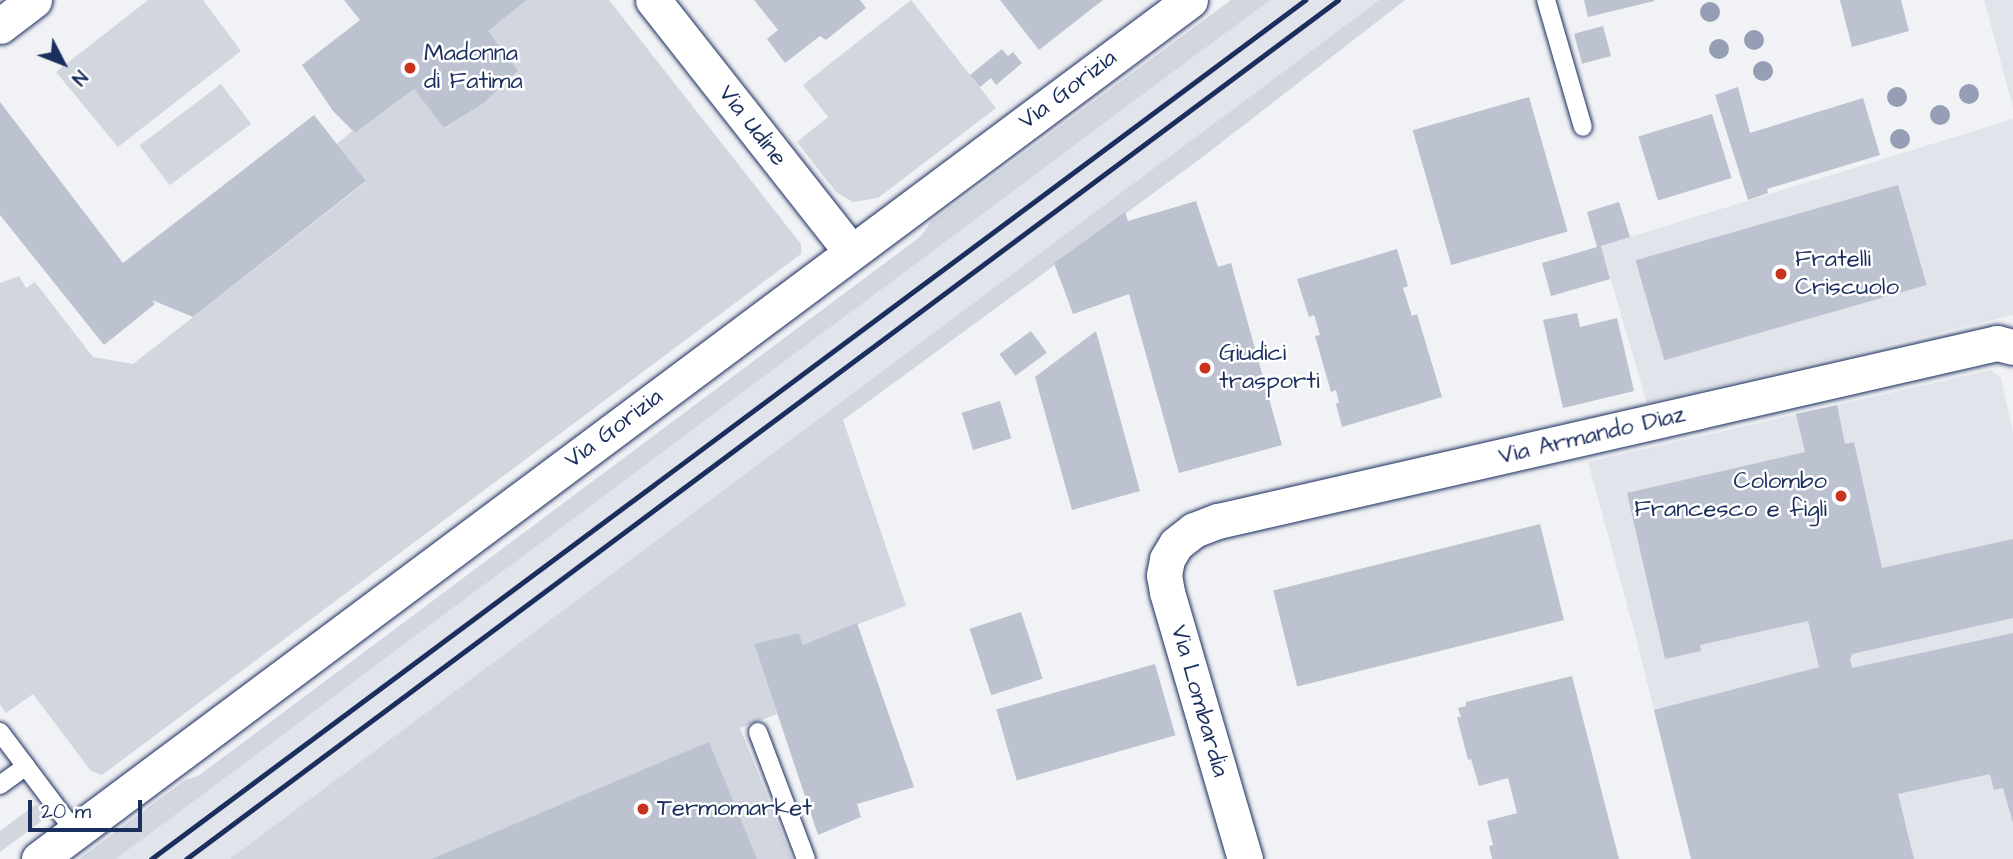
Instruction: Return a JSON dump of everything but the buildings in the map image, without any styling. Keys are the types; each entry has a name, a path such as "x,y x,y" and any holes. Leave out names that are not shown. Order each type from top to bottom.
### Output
{"street":[{"path":"0,26 34,0"},
{"name":"Via Udine","path":"653,0 851,252"},
{"name":"Via Gorizia","path":"39,859 1188,1"},
{"name":"Via Armando Diaz","path":"1176,544 1194,530 1218,521 1997,343 2013,347"},
{"name":"Via Lombardia","path":"1176,544 1167,559 1164,575 1167,592 1245,859"}],"lane":[{"path":"1546,0 1583,127"},
{"path":"0,732 75,832"},
{"path":"758,732 806,859"},
{"path":"0,785 26,766"}],"shaded area":[{"path":"148,0 203,0 241,51 118,147 56,72"},
{"path":"527,0 609,0 801,244 801,254 102,775 91,771 33,694 6,713 0,705 0,283 19,276 26,288 35,282 93,357 133,364 366,182 337,144 352,131 355,133 414,89 445,128 484,103 518,72 488,31"},
{"path":"911,0 996,108 878,198 853,202 836,192 797,142 828,117 803,85"},
{"path":"1231,0 1270,0 116,859 79,859 185,780 198,776 921,236 931,222"},
{"path":"1270,0 1379,0 230,859 116,859"},
{"path":"1379,0 1405,0 1200,159 843,420 906,606 803,645 799,633 754,644 777,714 740,728 792,859 757,859 668,759 431,859 230,859"},
{"path":"1984,0 2013,0 2013,107 2010,96"},
{"path":"221,84 251,124 170,185 140,145"},
{"path":"2013,119 2013,315 1647,403 1601,246"},
{"path":"1991,370 2001,378 2013,432 2013,859 1691,859 1635,634 1588,462"},
{"path":"36,804 46,818 0,852 0,831"}],"railway":[{"path":"151,859 1305,0"},
{"path":"186,859 1338,0"}],"place":[{"name":"Madonna di Fatima","path":"410,68"},
{"name":"Fratelli Criscuolo","path":"1781,274"},
{"name":"Giudici trasporti","path":"1205,368"},
{"name":"Colombo Francesco e figli","path":"1841,496"},
{"name":"Termomarket","path":"643,809"}]}
